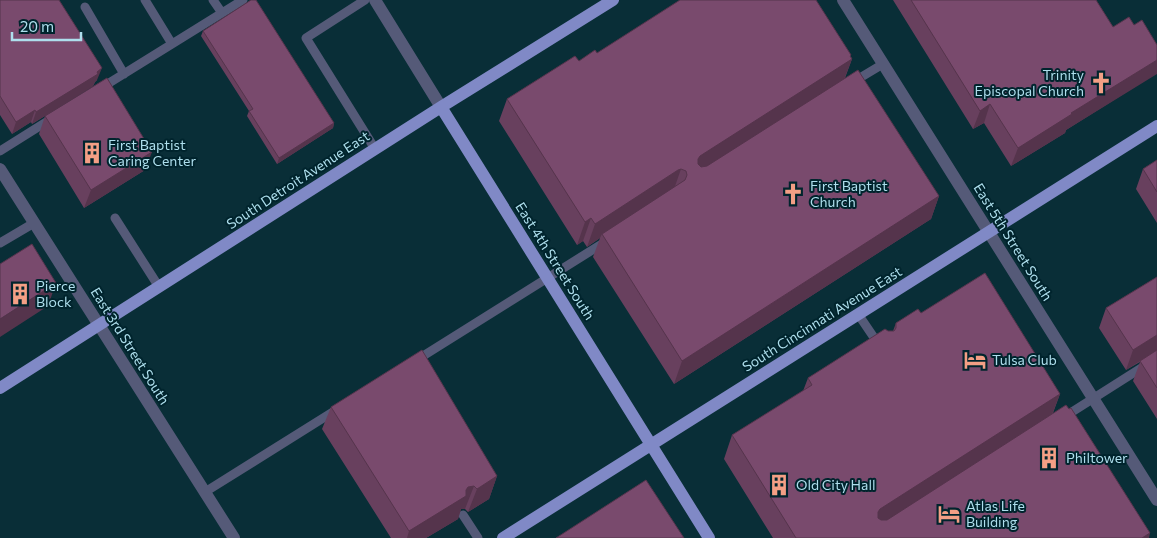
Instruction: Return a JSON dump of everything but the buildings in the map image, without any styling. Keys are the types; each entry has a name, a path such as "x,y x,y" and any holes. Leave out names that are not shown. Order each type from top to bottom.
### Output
{"main road":[{"name":"South Detroit Avenue East","path":"0,388 441,106 613,0"},
{"name":"East 4th Street South","path":"441,106 709,538"},
{"name":"South Cincinnati Avenue East","path":"503,538 1157,126"}],"street":[{"name":"East 4th Street South","path":"375,0 441,106"},
{"name":"East 5th Street South","path":"842,0 1157,500"},
{"name":"East 3rd Street South","path":"0,169 234,538"}],"lane":[{"path":"145,0 172,44"},
{"path":"213,0 222,13"},
{"path":"92,94 243,0"},
{"path":"365,0 306,38 375,149"},
{"path":"85,7 124,74"},
{"path":"843,89 883,64"},
{"path":"0,151 60,113"},
{"path":"115,218 159,287"},
{"path":"0,243 34,223"},
{"path":"409,365 609,240"},
{"path":"858,314 882,349"},
{"path":"1055,422 1157,358"},
{"path":"204,492 343,406"},
{"path":"463,515 478,538"}],"place":[{"name":"Trinity Episcopal Church","path":"1101,83"},
{"name":"First Baptist Caring Center","path":"92,153"},
{"name":"First Baptist Church","path":"793,194"},
{"name":"Pierce Block","path":"20,294"},
{"name":"Tulsa Club","path":"975,360"},
{"name":"Philtower","path":"1049,458"},
{"name":"Old City Hall","path":"779,485"},
{"name":"Atlas Life Building","path":"949,514"}]}
